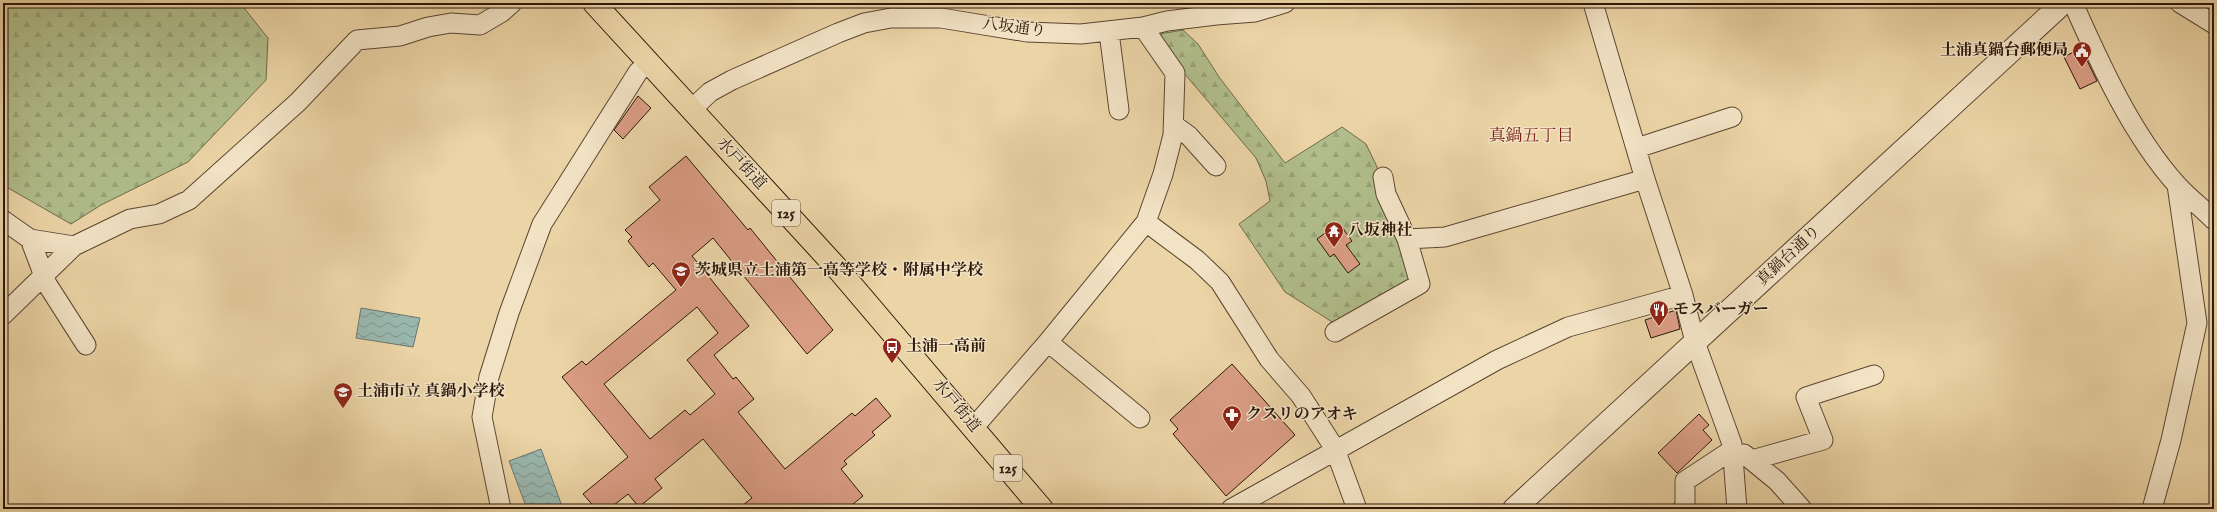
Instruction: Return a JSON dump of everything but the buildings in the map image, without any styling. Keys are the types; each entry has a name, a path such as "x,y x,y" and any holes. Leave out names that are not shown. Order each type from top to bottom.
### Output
{"highway":[{"name":"水戸街道","path":"594,3 837,268 974,427 1042,509"}],"street":[{"path":"3,315 74,246 130,219 159,214 189,200 298,102 356,40 400,36 428,27 452,23 480,24 502,12 512,3"},
{"name":"八坂通り","path":"691,110 710,92 738,77 838,33 864,23 891,18 959,20 1027,32 1081,34 1143,27 1168,21 1255,12 1285,3"},
{"path":"1593,3 1645,179 1683,295 1695,342 1732,447 1737,509"},
{"name":"真鍋台通り","path":"1514,509 2062,3"},
{"path":"2073,3 2127,113 2156,159 2177,185 2214,220"},
{"path":"2180,3 2214,24"},
{"path":"974,427 1048,342 1146,222 1163,174 1173,135 1175,73 1143,27"},
{"path":"1109,32 1119,110"},
{"path":"501,509 482,417 489,377 509,313 542,224 638,72 648,63"},
{"path":"1637,148 1732,117"},
{"path":"1174,125 1189,136 1216,166"},
{"path":"1335,332 1420,284 1407,239 1386,194 1383,177"},
{"path":"1407,239 1445,237 1645,179"},
{"path":"2152,509 2171,440 2197,323 2177,185"},
{"path":"3,220 30,240 74,246"},
{"path":"1146,222 1197,260 1220,282 1269,359 1300,396 1335,449 1357,509"},
{"path":"30,240 44,276 86,345"},
{"path":"1231,509 1335,449 1497,360 1568,327 1683,295"},
{"path":"1048,342 1140,418"},
{"path":"1752,460 1823,440 1806,396 1874,375"},
{"path":"1732,447 1752,460 1781,485 1802,509"},
{"path":"1682,509 1685,508 1685,481 1732,447"}],"green space":[{"path":"3,3 240,3 268,38 266,80 188,162 101,205 71,224 3,185"},
{"path":"1183,30 1198,44 1219,77 1285,163 1342,127 1366,144 1378,169 1383,200 1412,280 1337,325 1285,292 1239,224 1270,201 1266,181 1256,158 1183,72 1159,34"}],"water":[{"path":"361,308 420,318 413,347 356,338"},
{"path":"541,449 562,506 555,509 527,509 509,461"}],"place":[{"name":"土浦真鍋台郵便局","path":"2082,68"},
{"name":"八坂神社","path":"1334,248"},
{"name":"茨城県立土浦第一高等学校・附属中学校","path":"681,288"},
{"name":"モスバーガー","path":"1659,327"},
{"name":"土浦一高前","path":"892,364"},
{"name":"土浦市立 真鍋小学校","path":"343,409"},
{"name":"クスリのアオキ","path":"1232,432"}],"district":[{"name":"真鍋五丁目","path":"1531,136"}]}
